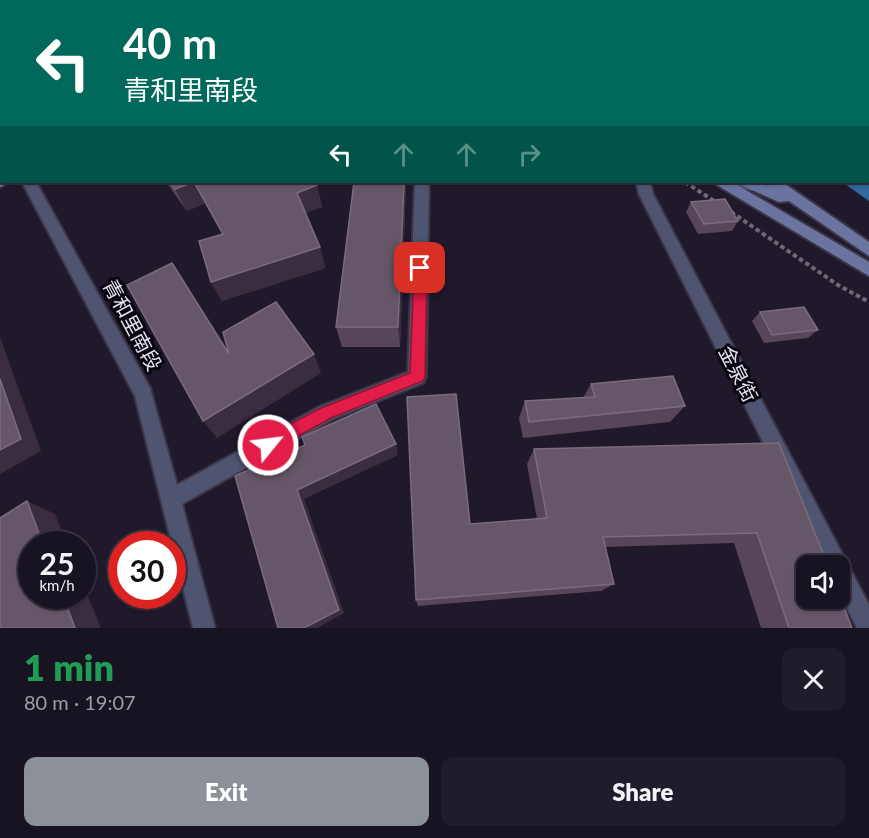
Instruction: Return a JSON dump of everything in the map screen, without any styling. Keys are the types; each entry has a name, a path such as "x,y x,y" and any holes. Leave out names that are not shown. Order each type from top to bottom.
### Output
{"main road":[{"path":"533,0 540,0"},
{"path":"724,183 869,270"},
{"path":"753,183 793,224"},
{"path":"753,183 806,207"},
{"path":"773,183 869,250"}],"street":[{"name":"青和里南段","path":"30,183 144,394 204,628"},
{"path":"171,499 326,413 417,377 423,183"},
{"name":"金泉街","path":"643,183 646,194 831,555"},
{"path":"735,183 740,185 753,183"},
{"path":"850,591 869,628"}],"path":[{"path":"687,183 716,202"},
{"path":"725,209 838,285 869,302"}],"water":[{"path":"843,183 869,183 869,201"}],"building":[{"path":"171,183 191,183 175,189"},
{"path":"195,183 315,183 317,185 297,193 320,247 211,282 199,241 223,234"},
{"path":"354,183 404,183 398,327 336,327"},
{"path":"725,199 738,221 704,224 691,202"},
{"path":"172,263 229,354 223,332 276,302 314,354 203,421 127,285"},
{"path":"804,307 818,330 772,335 760,312"},
{"path":"673,376 685,406 529,422 525,401 595,397 591,384"},
{"path":"0,379 21,439 0,450"},
{"path":"456,394 470,524 547,518 534,449 779,443 824,555 796,555 796,609 845,609 852,628 789,628 757,533 603,537 614,584 416,600 407,397"},
{"path":"376,404 396,444 297,490 339,610 304,628 278,628 235,476 305,445 302,437"},
{"path":"27,501 38,531 18,531 18,609 68,609 75,628 0,628 0,518"}],"route":[{"path":"268,445 326,413 417,377 420,268"}]}
